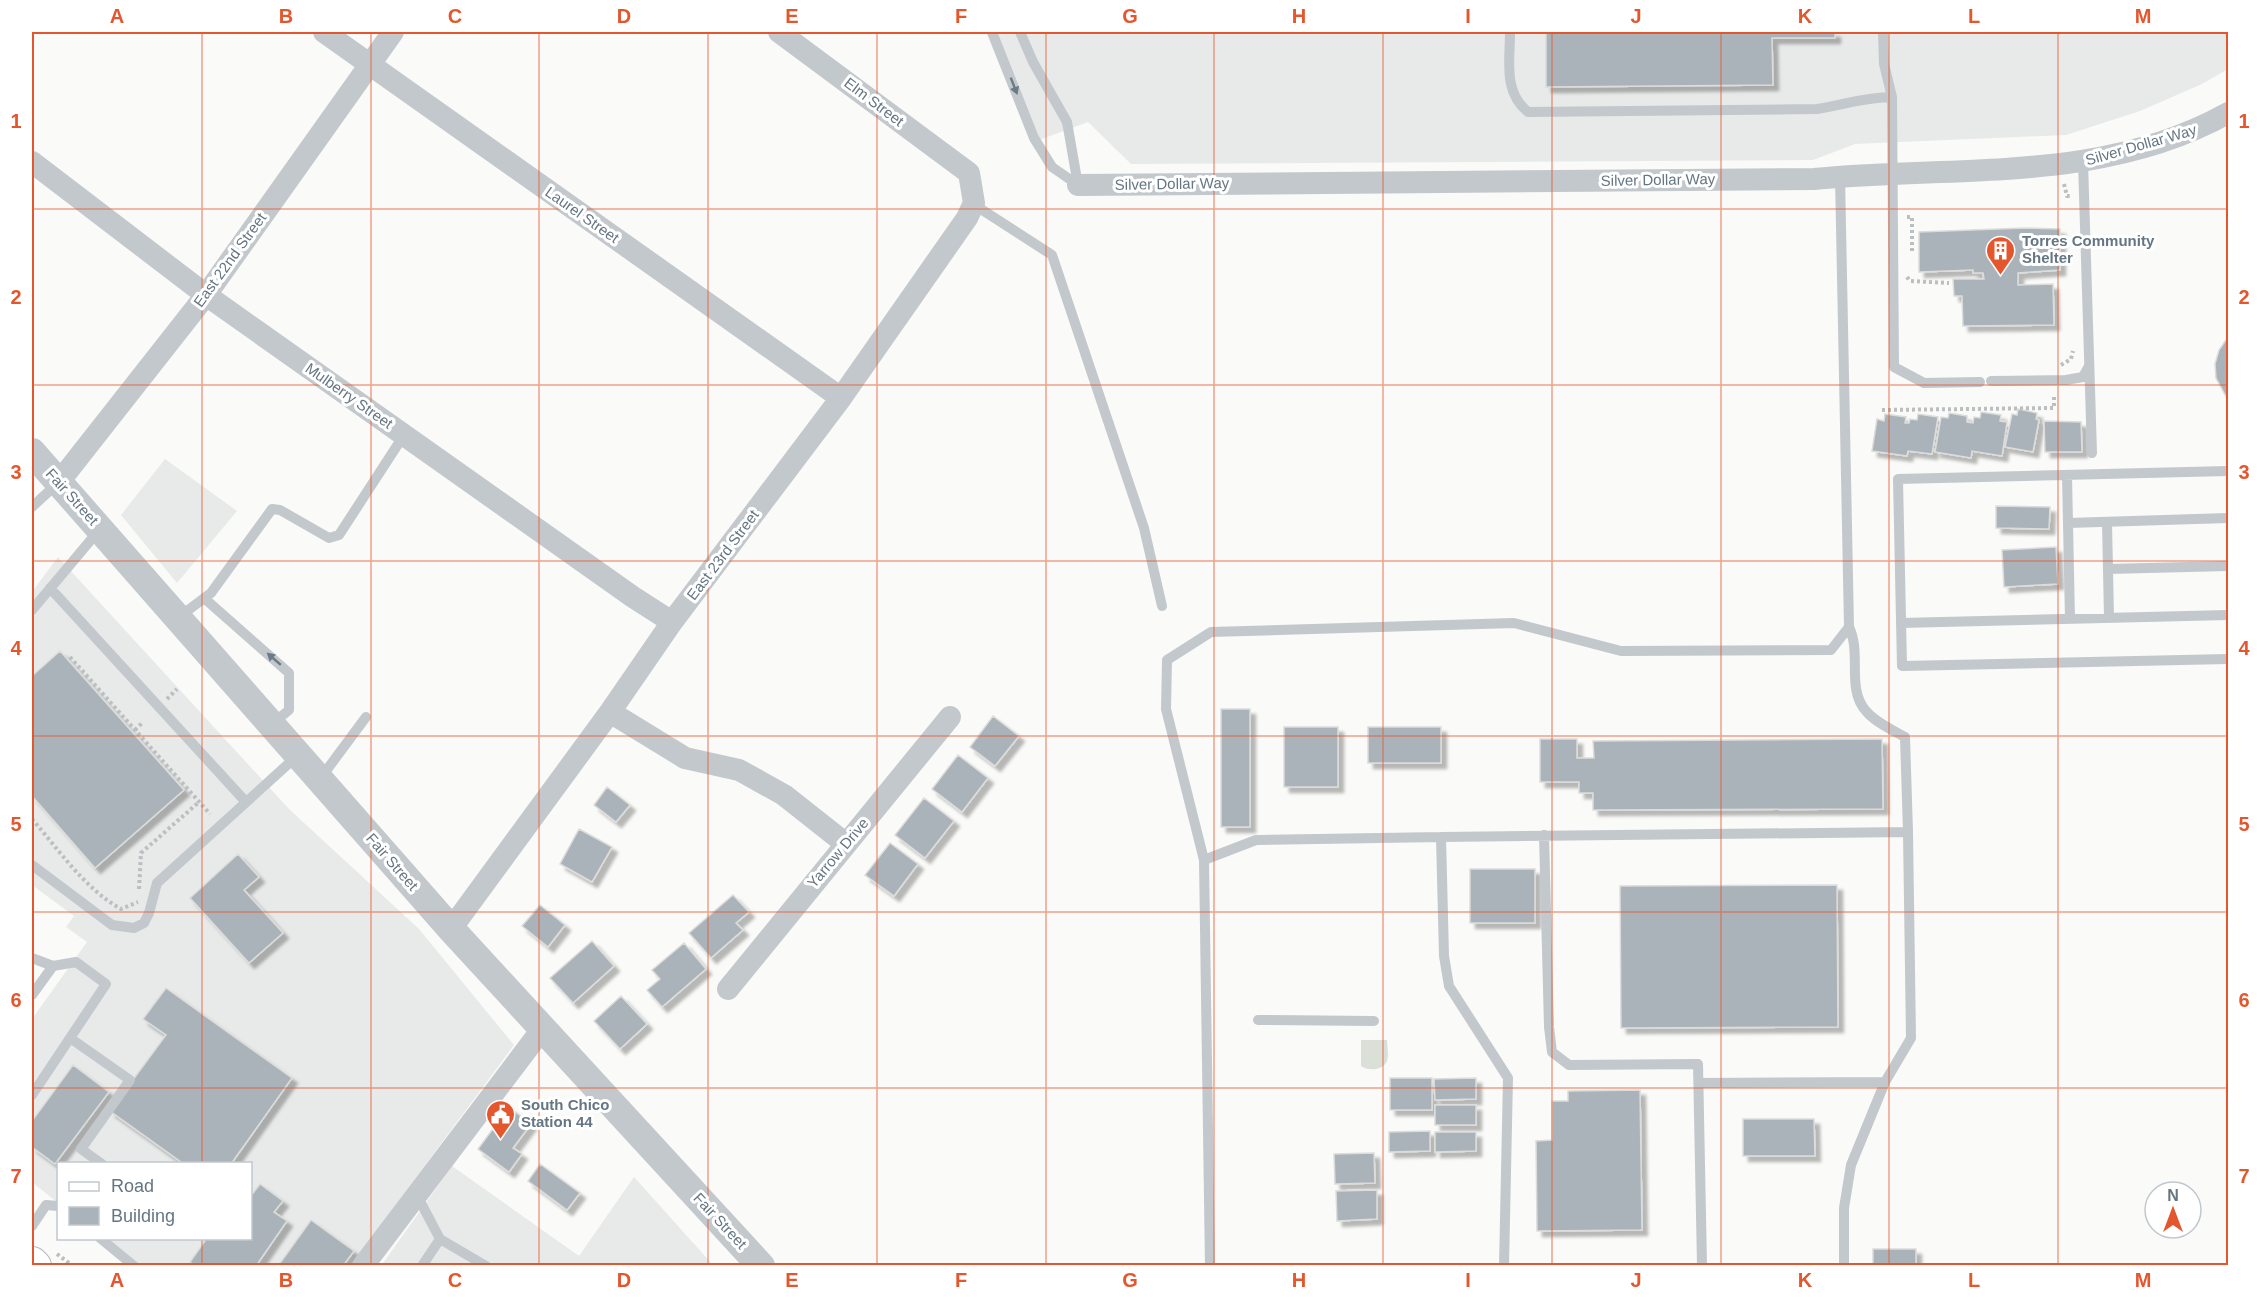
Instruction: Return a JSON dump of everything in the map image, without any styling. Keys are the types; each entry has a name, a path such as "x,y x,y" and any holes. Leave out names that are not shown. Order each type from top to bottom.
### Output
{"street":[{"name":"Laurel Street","path":"324,32 841,398"},
{"name":"East 22nd Street","path":"59,482 206,295 393,32"},
{"name":"Elm Street","path":"779,32 969,173 973,204"},
{"name":"Silver Dollar Way","path":"1078,185 1771,179 1893,172 1988,171 2083,162 2199,130 2229,113"},
{"name":"Mulberry Street","path":"32,162 206,295 672,622"},
{"name":"East 23rd Street","path":"450,929 610,712 672,622 841,398 967,218 973,204"},
{"name":"Fair Street","path":"32,452 450,929 761,1266"},
{"path":"610,712 685,758 739,770 775,790 846,844"},
{"name":"Yarrow Drive","path":"728,989 950,717"},
{"path":"363,1266 543,1028"}],"lane":[{"path":"992,32 1034,138 1052,167 1078,185"},
{"path":"1020,32 1033,62 1067,122 1078,185"},
{"path":"1510,32 1510,87 1516,103 1528,112 1817,109 1845,105 1866,97 1892,97"},
{"path":"1884,32 1884,64 1892,97 1894,368 1924,383 2066,380 2083,377 2089,366"},
{"path":"2083,162 2092,453"},
{"path":"1840,176 1849,627 1856,640 1857,700 1867,713 1905,737 1911,1038 1885,1082 1851,1165 1844,1208 1844,1266"},
{"path":"973,204 1052,255 1144,528 1162,606"},
{"path":"178,618 211,593 272,509 280,510 329,538 339,535 404,435"},
{"path":"2229,471 1898,479 1902,666 2229,659"},
{"path":"2067,475 2070,619"},
{"path":"32,507 59,482"},
{"path":"2068,523 2229,518"},
{"path":"2107,522 2109,618"},
{"path":"32,610 101,529"},
{"path":"2108,569 2229,567"},
{"path":"50,588 246,802"},
{"path":"204,598 289,673 288,710 272,724"},
{"path":"1901,623 2229,615"},
{"path":"1210,1266 1204,860 1166,709 1167,660 1211,632 1514,623 1621,651 1831,650 1849,627"},
{"path":"320,779 366,717"},
{"path":"32,865 112,926 134,928 144,923 149,914 157,883 298,755"},
{"path":"1204,860 1256,840 1908,832"},
{"path":"1544,835 1549,1028 1552,1052 1569,1065 1698,1064 1702,1266"},
{"path":"1441,837 1444,956 1449,986 1508,1078 1504,1266"},
{"path":"32,958 52,966 76,962 106,984 32,1095"},
{"path":"32,995 52,966"},
{"path":"1258,1020 1374,1021"},
{"path":"70,1038 130,1080 81,1149 99,1162"},
{"path":"1699,1083 1885,1082"},
{"path":"413,1199 422,1205 440,1239 486,1266"},
{"path":"32,1226 46,1205 57,1206"},
{"path":"422,1266 440,1239"},
{"path":"112,1242 134,1266"}],"path":[{"path":"1904,210 1903,217 1912,217 1912,253"},
{"path":"1904,272 1910,281 1924,284 1949,283"},
{"path":"2055,367 2071,359 2073,344"},
{"path":"1882,410 2054,408 2054,396"},
{"path":"70,657 210,814"},
{"path":"135,730 142,723"},
{"path":"32,819 89,884 121,909 138,902 141,853 199,802"}],"shaded area":[{"path":"986,32 2228,32 2228,69 2202,84 2140,111 2066,135 1855,144 1813,160 1131,164 1088,122 1031,143"},
{"path":"165,459 237,511 177,583 121,515"},
{"path":"58,557 289,809 419,929 514,1045 351,1265 139,1265 105,1240 252,1240 252,1162 57,1162 57,1202 32,1182 32,1019 87,942 66,927 74,916 32,885 32,592"},
{"path":"1361,1040 1387,1040 1388,1056 1382,1067 1367,1069 1361,1066"},
{"path":"452,1166 579,1256 634,1177 713,1265 381,1266"}],"building":[{"path":"1546,32 1835,32 1835,38 1772,38 1773,85 1546,87"},
{"name":"Torres Community Shelter","path":"2060,229 2060,270 2018,273 2018,285 2053,284 2054,325 1963,326 1962,296 1954,296 1953,279 1984,279 1983,273 1973,273 1973,270 1919,272 1919,232"},
{"path":"2228,337 2228,400 2216,378 2215,364 2219,350"},
{"path":"2018,409 2037,413 2036,419 2039,420 2033,452 2005,447 2012,414 2017,415"},
{"path":"1981,412 2001,415 2000,421 2007,422 2002,456 1972,451 1971,458 1935,452 1941,417 1948,418 1949,413 1967,416 1967,422 1973,423 1974,417 1980,418"},
{"path":"1885,414 1906,417 1905,423 1909,423 1910,419 1917,420 1918,414 1938,417 1932,454 1908,451 1907,456 1872,451 1877,419 1884,421"},
{"path":"2044,421 2081,422 2082,452 2045,452"},
{"path":"1996,506 2050,507 2049,529 1996,528"},
{"path":"2056,547 2058,584 2004,587 2002,550"},
{"path":"60,651 184,790 95,868 32,796 32,676"},
{"path":"1221,709 1250,709 1250,827 1221,827"},
{"path":"993,716 1019,736 995,766 970,747"},
{"path":"1284,727 1338,727 1338,787 1284,787"},
{"path":"1368,727 1441,727 1441,763 1368,763"},
{"path":"1540,739 1577,739 1577,758 1594,758 1593,741 1882,739 1883,809 1593,810 1593,793 1579,793 1579,782 1540,782"},
{"path":"958,755 988,778 962,812 932,789"},
{"path":"607,787 630,805 616,822 594,805"},
{"path":"924,798 954,821 925,858 895,835"},
{"path":"579,829 612,847 592,882 560,864"},
{"path":"890,843 918,864 894,896 865,875"},
{"path":"238,854 259,877 244,890 283,933 249,963 190,898"},
{"path":"1470,869 1535,869 1535,923 1470,923"},
{"path":"1837,885 1838,1027 1621,1028 1620,886"},
{"path":"733,895 749,912 736,923 743,930 711,958 689,933"},
{"path":"540,905 565,925 548,947 522,926"},
{"path":"592,941 614,966 573,1003 550,978"},
{"path":"684,943 706,969 662,1007 647,990 660,979 652,970"},
{"path":"166,988 292,1078 232,1162 181,1162 110,1111 166,1035 143,1019"},
{"path":"621,996 647,1024 620,1049 594,1021"},
{"path":"73,1065 109,1092 55,1164 32,1147 32,1121"},
{"path":"1390,1078 1432,1078 1432,1110 1390,1110"},
{"path":"1476,1078 1476,1099 1435,1100 1434,1079"},
{"path":"1640,1090 1642,1230 1537,1231 1536,1141 1552,1140 1552,1101 1568,1101 1568,1091"},
{"path":"1435,1105 1476,1105 1476,1125 1435,1125"},
{"path":"509,1107 531,1124 513,1148 522,1154 509,1172 478,1149"},
{"path":"1743,1119 1814,1119 1815,1156 1743,1156"},
{"path":"1430,1131 1430,1151 1389,1152 1389,1132"},
{"path":"1435,1132 1476,1132 1476,1151 1435,1152"},
{"path":"1374,1153 1375,1183 1335,1184 1334,1154"},
{"path":"540,1164 580,1193 567,1210 528,1181"},
{"path":"260,1184 283,1201 274,1212 287,1221 256,1266 195,1266 190,1262 206,1240 252,1240 252,1194"},
{"path":"1377,1190 1377,1219 1337,1221 1336,1191"},
{"path":"311,1220 354,1251 343,1266 278,1266"},
{"path":"1873,1249 1916,1249 1916,1266 1873,1266"}],"place":[{"name":"Torres Community Shelter","path":"2001,276"},
{"name":"South Chico Station 44","path":"500,1140"}]}
